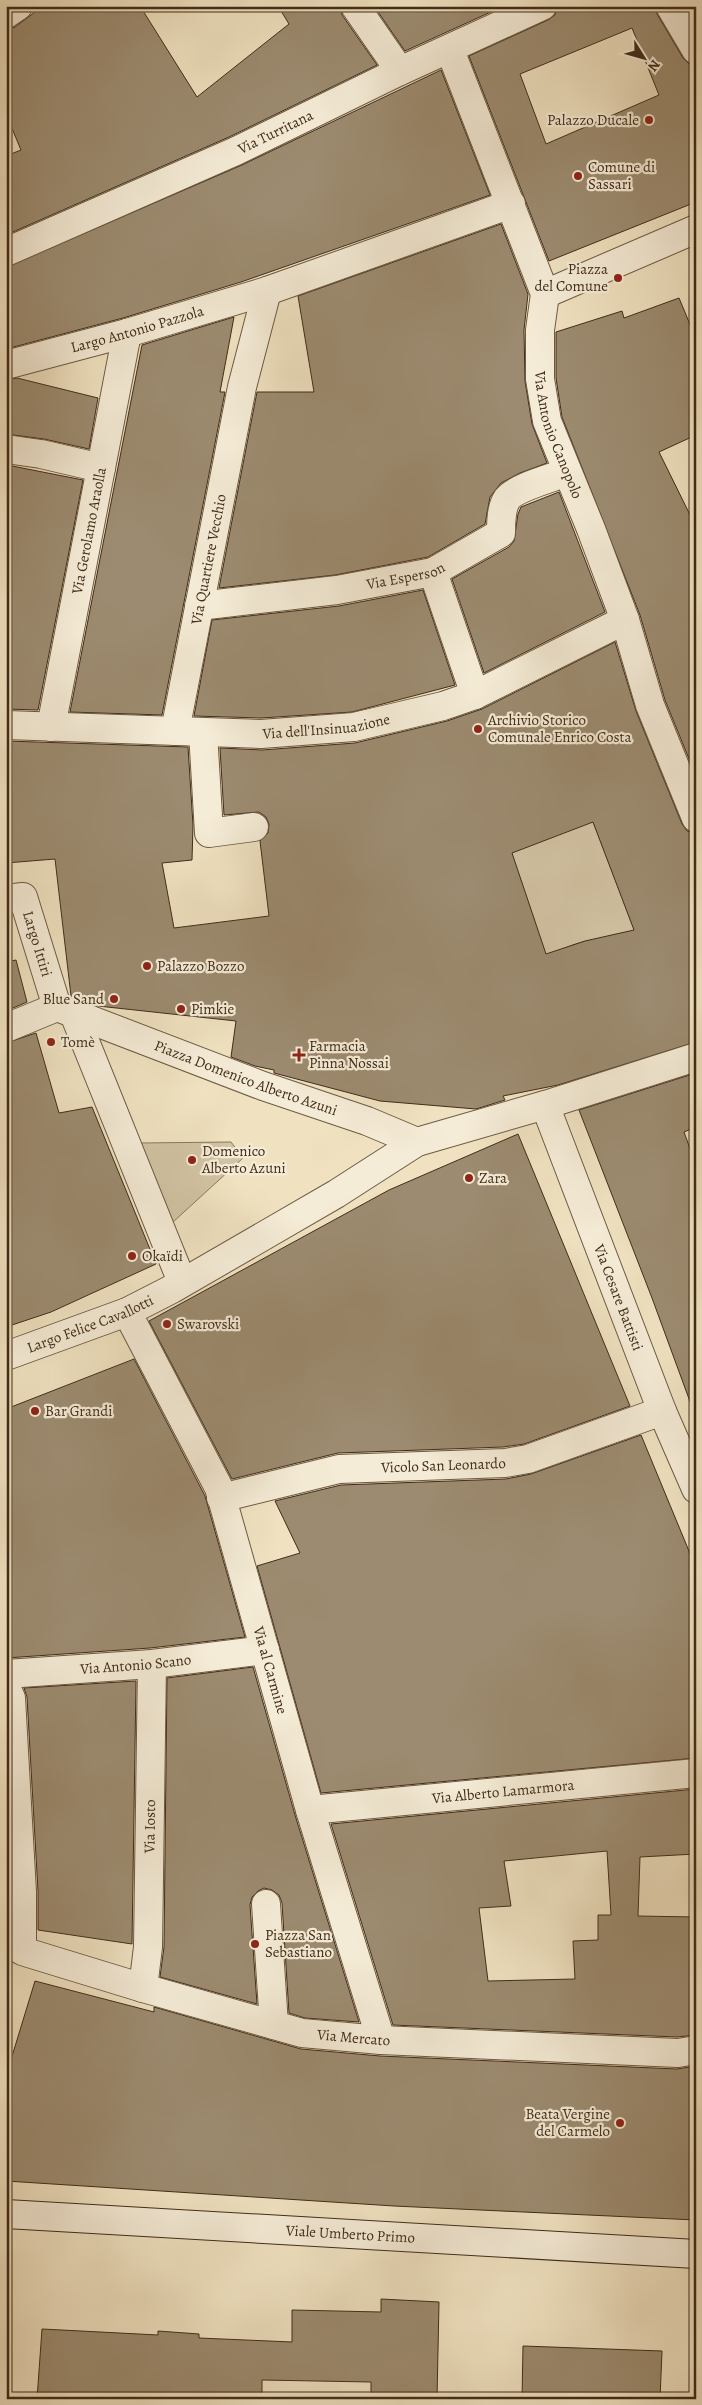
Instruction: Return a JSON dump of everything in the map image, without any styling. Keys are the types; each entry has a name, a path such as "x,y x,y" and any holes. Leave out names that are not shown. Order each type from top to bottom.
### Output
{"street":[{"path":"6,14 18,6"},
{"path":"355,6 400,71"},
{"name":"Via Turritana","path":"6,252 236,151 400,71 450,50 542,6"},
{"path":"670,6 696,50"},
{"path":"450,50 546,294 696,230"},
{"name":"Largo Antonio Pazzola","path":"6,365 127,333 267,291 510,204"},
{"name":"Via Quartiere Vecchio","path":"175,731 242,387 267,291"},
{"name":"Via Antonio Canopolo","path":"546,294 540,330 540,379 548,421 625,620 650,705 696,818"},
{"name":"Via Gerolamo Araolla","path":"51,727 127,333"},
{"path":"6,449 41,454 101,468"},
{"name":"Via Esperson","path":"199,606 337,590 433,572 501,533 506,499 517,491 567,472"},
{"path":"433,572 475,695"},
{"name":"Via dell'Insinuazione","path":"6,726 261,734 354,727 443,706 475,695 625,620"},
{"path":"203,732 209,833 254,827"},
{"name":"Largo Ittiri","path":"6,899 23,897 65,1011"},
{"path":"6,1028 65,1011 177,1286 336,1194 417,1142 545,1106 696,1057"},
{"name":"Piazza Domenico Alberto Azuni","path":"65,1011 263,1086 367,1120 417,1142"},
{"name":"Via Cesare Battisti","path":"545,1106 662,1411 696,1489"},
{"name":"Largo Felice Cavallotti","path":"6,1356 127,1312 177,1286"},
{"name":"Via al Carmine","path":"127,1312 219,1488 310,1810 381,2040"},
{"name":"Vicolo San Leonardo","path":"221,1498 339,1469 505,1463 528,1459 662,1411"},
{"name":"Via Antonio Scano","path":"6,1674 152,1664 265,1650"},
{"name":"Via Iosto","path":"143,1988 148,1947 152,1664"},
{"path":"6,1687 11,1698 14,1892"},
{"name":"Via Alberto Lamarmora","path":"310,1810 696,1774"},
{"name":"Via Mercato","path":"14,1892 22,1951 143,1988 302,2033 381,2040 678,2053 696,2050"},
{"path":"266,1904 274,2025"},
{"name":"Viale Umberto Primo","path":"6,2214 696,2254"}],"shaded area":[{"path":"593,822 636,934 574,944 552,955 542,963 534,919 520,878 431,848"},
{"path":"231,1142 243,1158 172,1223 139,1143"}],"building":[{"path":"43,6 140,6 197,97 289,24 278,6 340,6 342,15 377,65 229,137 6,235 6,156 21,150 6,114 6,30 15,27"},
{"path":"374,6 504,6 405,51"},
{"name":"Palazzo Ducale","path":"557,6 654,6 683,58 688,63 696,66 696,202 549,261 469,56 548,20 555,15","holes":["632,28 659,95 546,144 520,74"]},
{"path":"688,6 696,6 696,19"},
{"path":"441,70 490,195 241,282 123,318 6,349 6,267 242,165"},
{"path":"501,224 528,294 524,330 525,381 532,424 547,463 520,473 501,483 490,497 485,524 428,557 335,575 219,588 257,392 314,392 298,296"},
{"path":"679,298 696,339 696,435 659,452 696,527 696,776 665,700 640,615 562,417 556,378 556,332 622,311 624,318"},
{"path":"234,317 220,392 225,392 162,715 70,712 142,345"},
{"path":"17,378 98,398 89,449 44,439 6,434 6,380"},
{"path":"7,465 83,480 38,710 6,709"},
{"path":"559,492 605,612 484,673 452,579 509,547 514,541 518,514 521,507"},
{"path":"423,590 455,685 352,712 261,718 194,716 212,620 339,606"},
{"path":"615,642 636,711 682,824 687,831 696,833 696,1042 558,1085 503,1096 505,1100 476,1109 380,1101 274,1073 274,1070 255,1066 231,1057 236,1021 98,1006 71,996 55,859 6,863 6,741 188,747 193,825 192,860 162,863 174,928 269,916 260,841 268,833 269,824 266,817 259,812 224,815 220,748 262,750 355,743 447,721 482,709","holes":["593,822 634,930 585,941 546,954 512,853"]},
{"path":"16,960 27,1002 6,1011 6,962"},
{"path":"36,1033 59,1113 92,1107 156,1264 51,1312 6,1327 6,1043"},
{"path":"696,1073 696,1127 684,1132 696,1165 696,1406 692,1407 579,1110"},
{"path":"518,1134 630,1406 524,1444 503,1447 338,1453 232,1479 149,1321 389,1190"},
{"path":"134,1359 205,1496 245,1637 150,1648 6,1658 6,1409"},
{"path":"641,1435 696,1568 696,1758 321,1793 257,1566 300,1553 275,1501 341,1485 506,1479 531,1474"},
{"path":"253,1667 295,1815 359,2022 305,2018 289,2013 282,1903 279,1895 272,1890 264,1888 252,1897 250,1905 257,2004 160,1977 164,1947 167,1678"},
{"path":"136,1681 132,1944 38,1930 38,1891 27,1697 24,1688"},
{"path":"696,1789 696,1854 640,1857 638,1916 696,1917 696,2035 677,2037 393,2025 331,1824","holes":["607,1851 611,1915 598,1915 598,1940 573,1941 575,1979 488,1981 479,1908 511,1906 504,1861"]},
{"path":"35,1981 154,2012 154,2007 301,2049 380,2056 677,2069 696,2066 696,2220 394,2206 6,2181 6,2076"},
{"path":"381,2299 439,2302 437,2399 371,2399 371,2382 262,2380 262,2399 37,2399 42,2329 158,2335 158,2331 199,2334 199,2338 292,2342 292,2310 381,2312"},
{"path":"523,2346 662,2351 660,2399 522,2399"}],"place":[{"name":"Palazzo Ducale","path":"649,120"},
{"name":"Comune di Sassari","path":"578,176"},
{"name":"Piazza del Comune","path":"618,278"},
{"name":"Archivio Storico Comunale Enrico Costa","path":"478,729"},
{"name":"Palazzo Bozzo","path":"147,966"},
{"name":"Blue Sand","path":"114,999"},
{"name":"Pimkie","path":"181,1009"},
{"name":"Tomè","path":"51,1042"},
{"name":"Farmacia Pinna Nossai","path":"299,1055"},
{"name":"Domenico Alberto Azuni","path":"192,1160"},
{"name":"Zara","path":"469,1178"},
{"name":"Okaïdi","path":"132,1256"},
{"name":"Swarovski","path":"167,1324"},
{"name":"Bar Grandi","path":"35,1411"},
{"name":"Piazza San Sebastiano","path":"255,1944"},
{"name":"Beata Vergine del Carmelo","path":"620,2123"}]}
